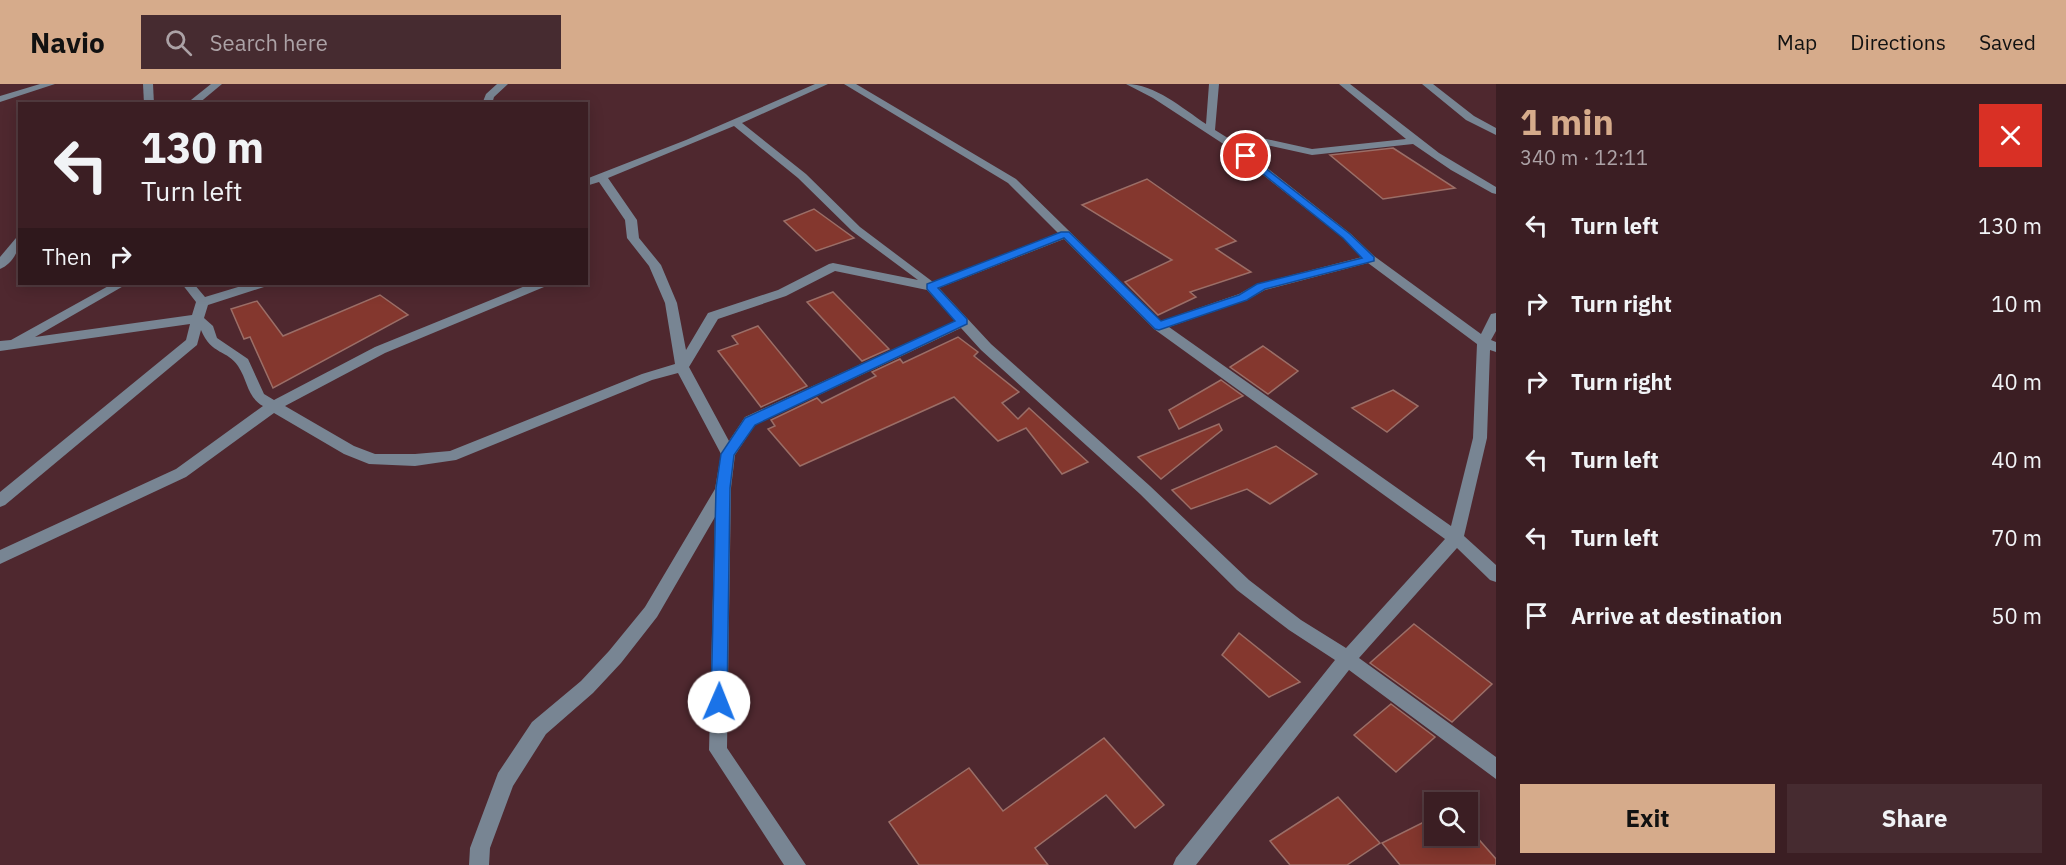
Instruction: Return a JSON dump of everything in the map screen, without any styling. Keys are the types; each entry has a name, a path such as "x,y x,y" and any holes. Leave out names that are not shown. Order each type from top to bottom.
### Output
{"street":[{"path":"0,99 50,84"},
{"path":"148,84 149,102"},
{"path":"194,102 217,84"},
{"path":"487,102 489,96 503,84"},
{"path":"588,182 823,84"},
{"path":"849,84 1012,181 1159,326 1456,538 1496,575"},
{"path":"1131,84 1156,96 1229,143 1347,236 1370,259 1490,344"},
{"path":"1210,131 1215,84"},
{"path":"1344,84 1413,141 1461,174 1496,191"},
{"path":"1427,84 1470,118 1496,132"},
{"path":"735,122 802,177 856,229 911,268 986,347 1145,490 1243,585 1295,626 1347,659 1496,769"},
{"path":"1229,143 1257,140 1312,152 1413,141"},
{"path":"602,178 631,220 633,238 655,266 671,303 682,367 728,454"},
{"path":"198,319 208,329 211,340 243,362 258,397 349,450 374,460 415,460 451,456 637,381 682,367 713,316 782,293 833,267 931,287 1065,234"},
{"path":"0,266 18,244"},
{"path":"1159,326 1243,297 1261,287 1370,259"},
{"path":"5,346 119,285"},
{"path":"189,285 202,302"},
{"path":"202,302 257,285"},
{"path":"0,557 181,473 274,406 380,350 538,285"},
{"path":"0,501 192,342 202,302"},
{"path":"1183,865 1347,659 1456,538 1480,438 1490,344 1496,317"},
{"path":"5,346 198,319"},
{"path":"796,865 718,750 723,488 728,454 750,421 963,322"},
{"path":"479,865 480,848 505,780 539,728 587,687 615,657 651,612 723,488"}],"building":[{"path":"1393,148 1455,188 1383,199 1330,155"},
{"path":"1147,179 1236,241 1216,249 1251,272 1190,292 1196,297 1158,315 1125,282 1172,260 1082,205"},
{"path":"814,209 854,238 816,251 784,221"},
{"path":"833,292 889,349 862,361 807,302"},
{"path":"380,295 408,315 273,388 250,337 244,339 231,309 257,301 283,336"},
{"path":"758,326 807,386 761,407 718,351 738,344 732,336"},
{"path":"958,337 978,352 974,356 1019,392 1002,403 1018,419 1029,408 1088,462 1062,474 1026,428 998,441 954,397 800,466 768,429 775,426 771,420 817,398 822,403 876,376 872,372 900,359 903,363"},
{"path":"1263,346 1298,371 1268,394 1230,367"},
{"path":"1221,380 1243,396 1179,429 1169,410"},
{"path":"1393,390 1418,406 1387,432 1352,408"},
{"path":"1219,424 1222,430 1161,479 1138,457"},
{"path":"1276,446 1317,474 1270,504 1247,489 1191,509 1172,490"},
{"path":"1414,624 1492,684 1452,722 1370,663"},
{"path":"1239,633 1300,682 1269,697 1222,655"},
{"path":"1391,704 1435,737 1396,772 1354,735"},
{"path":"1104,738 1164,805 1135,828 1106,795 1035,848 1048,865 919,865 889,822 969,768 1003,811"},
{"path":"1338,797 1380,843 1347,865 1290,865 1270,841"},
{"path":"1424,822 1424,846 1478,846 1478,839 1496,859 1496,865 1400,865 1382,843"}],"route":[{"path":"719,702 723,488 728,454 750,421 963,322 931,287 1065,234 1159,326 1243,297 1261,287 1370,259 1347,236 1246,156"}]}
